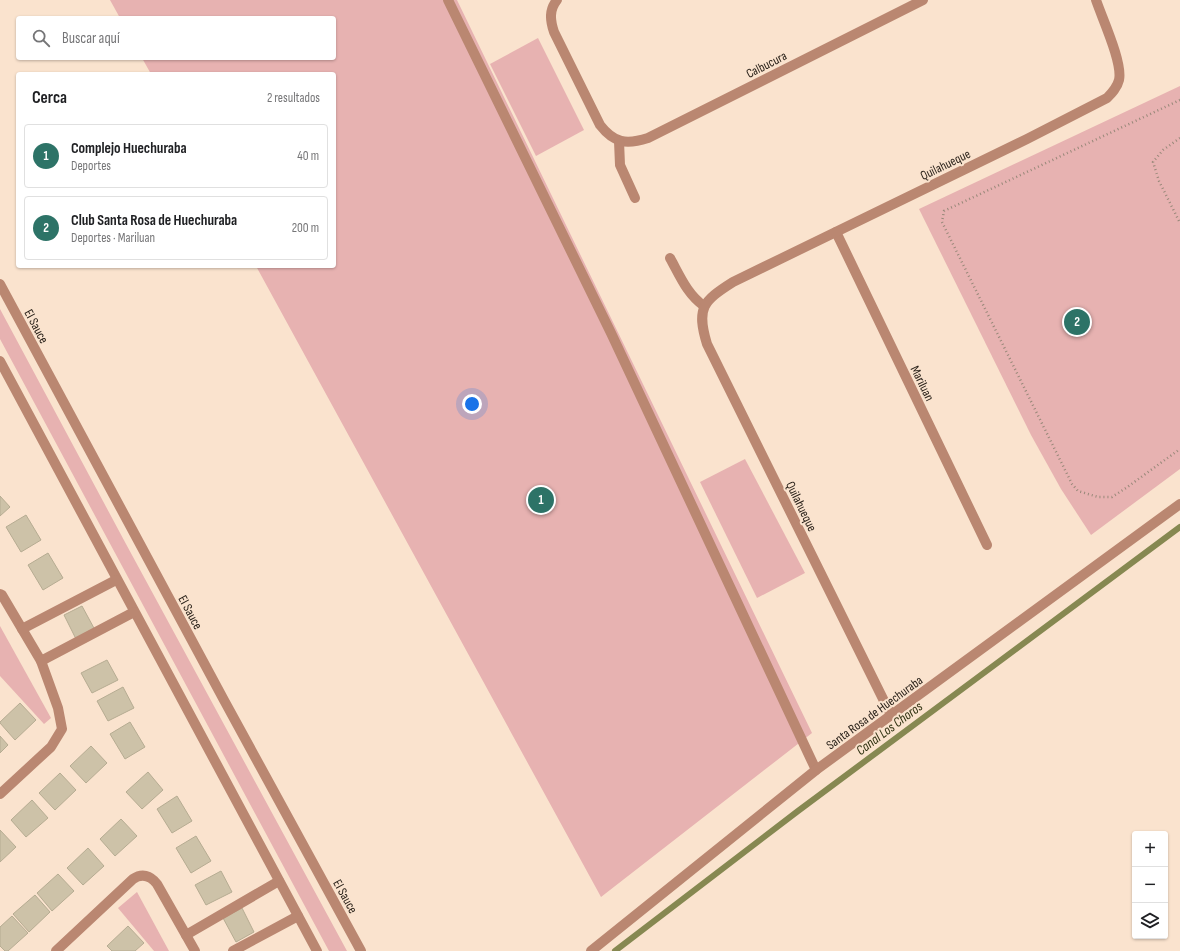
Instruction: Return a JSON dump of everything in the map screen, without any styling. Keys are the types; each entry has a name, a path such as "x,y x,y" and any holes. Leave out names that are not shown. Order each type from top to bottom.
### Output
{"street":[{"path":"448,0 610,333 816,770"},
{"name":"Calbucura","path":"619,141 627,143 638,142 648,138 923,0"},
{"name":"Quilahueque","path":"891,715 707,344 701,323 704,306 714,294 733,282 1107,98 1118,84 1120,69 1096,0"},
{"path":"553,2 551,22 554,32 600,125 606,133 619,141 620,165 635,198"},
{"name":"Mariluan","path":"836,232 987,545"},
{"path":"670,258 688,292 693,298 704,306"},
{"name":"El Sauce","path":"0,284 361,951"},
{"path":"0,361 116,580 317,951"},
{"name":"Santa Rosa de Huechuraba","path":"591,951 816,770 1180,504"},
{"path":"22,629 116,580"},
{"path":"0,594 41,661 58,708 62,729 51,747 0,794"},
{"path":"41,661 134,612"},
{"path":"56,951 133,880 142,876 153,878 158,884 195,951"},
{"path":"186,935 279,881"},
{"path":"233,951 298,916"}],"path":[{"path":"1180,100 944,211 942,222 1045,432 1072,484 1078,491 1098,497 1112,497 1180,449"},
{"path":"1180,138 1163,150 1153,162 1159,181 1180,223"}],"shaded area":[{"path":"110,0 457,0 812,733 601,897 257,268 336,268 336,72 150,72 143,60 336,60 336,16 119,16"},
{"path":"538,38 584,130 536,156 490,64"},
{"path":"1180,86 1180,469 1091,535 1061,489 1031,435 919,209"},
{"path":"0,309 347,951 329,951 0,339"},
{"path":"745,459 805,573 757,598 700,482"},
{"path":"0,626 51,718 44,724 0,676"},
{"path":"137,892 169,951 154,951 118,908"}],"building":[{"path":"0,496 10,507 0,516"},
{"path":"26,515 41,540 21,552 6,527"},
{"path":"48,553 63,578 43,590 28,565"},
{"path":"82,606 95,630 76,639 64,615"},
{"path":"107,660 118,680 92,693 81,673"},
{"path":"123,687 134,708 108,721 97,701"},
{"path":"20,703 36,720 15,740 0,722"},
{"path":"130,722 145,747 125,759 110,734"},
{"path":"0,736 8,745 0,753"},
{"path":"91,746 107,763 86,783 70,766"},
{"path":"148,772 163,790 142,809 126,792"},
{"path":"60,773 76,790 55,810 39,793"},
{"path":"177,796 192,821 172,833 157,809"},
{"path":"32,800 48,818 26,837 11,820"},
{"path":"121,819 137,836 115,856 100,839"},
{"path":"0,830 16,847 0,862"},
{"path":"196,836 211,861 191,873 176,848"},
{"path":"88,848 104,866 83,885 67,868"},
{"path":"221,871 232,892 206,905 195,885"},
{"path":"58,874 74,891 52,911 37,893"},
{"path":"35,895 50,912 29,932 13,914"},
{"path":"242,908 254,932 236,942 223,918"},
{"path":"12,916 28,933 8,951 5,951 0,946 0,927"},
{"path":"128,926 144,943 135,951 112,951 107,946"}],"waterway":[{"name":"Canal Los Choros","path":"615,951 798,811 1180,527"}],"place":[{"name":"Club Santa Rosa de Huechuraba","path":"1077,322"},
{"name":"Complejo Huechuraba","path":"541,500"}]}
